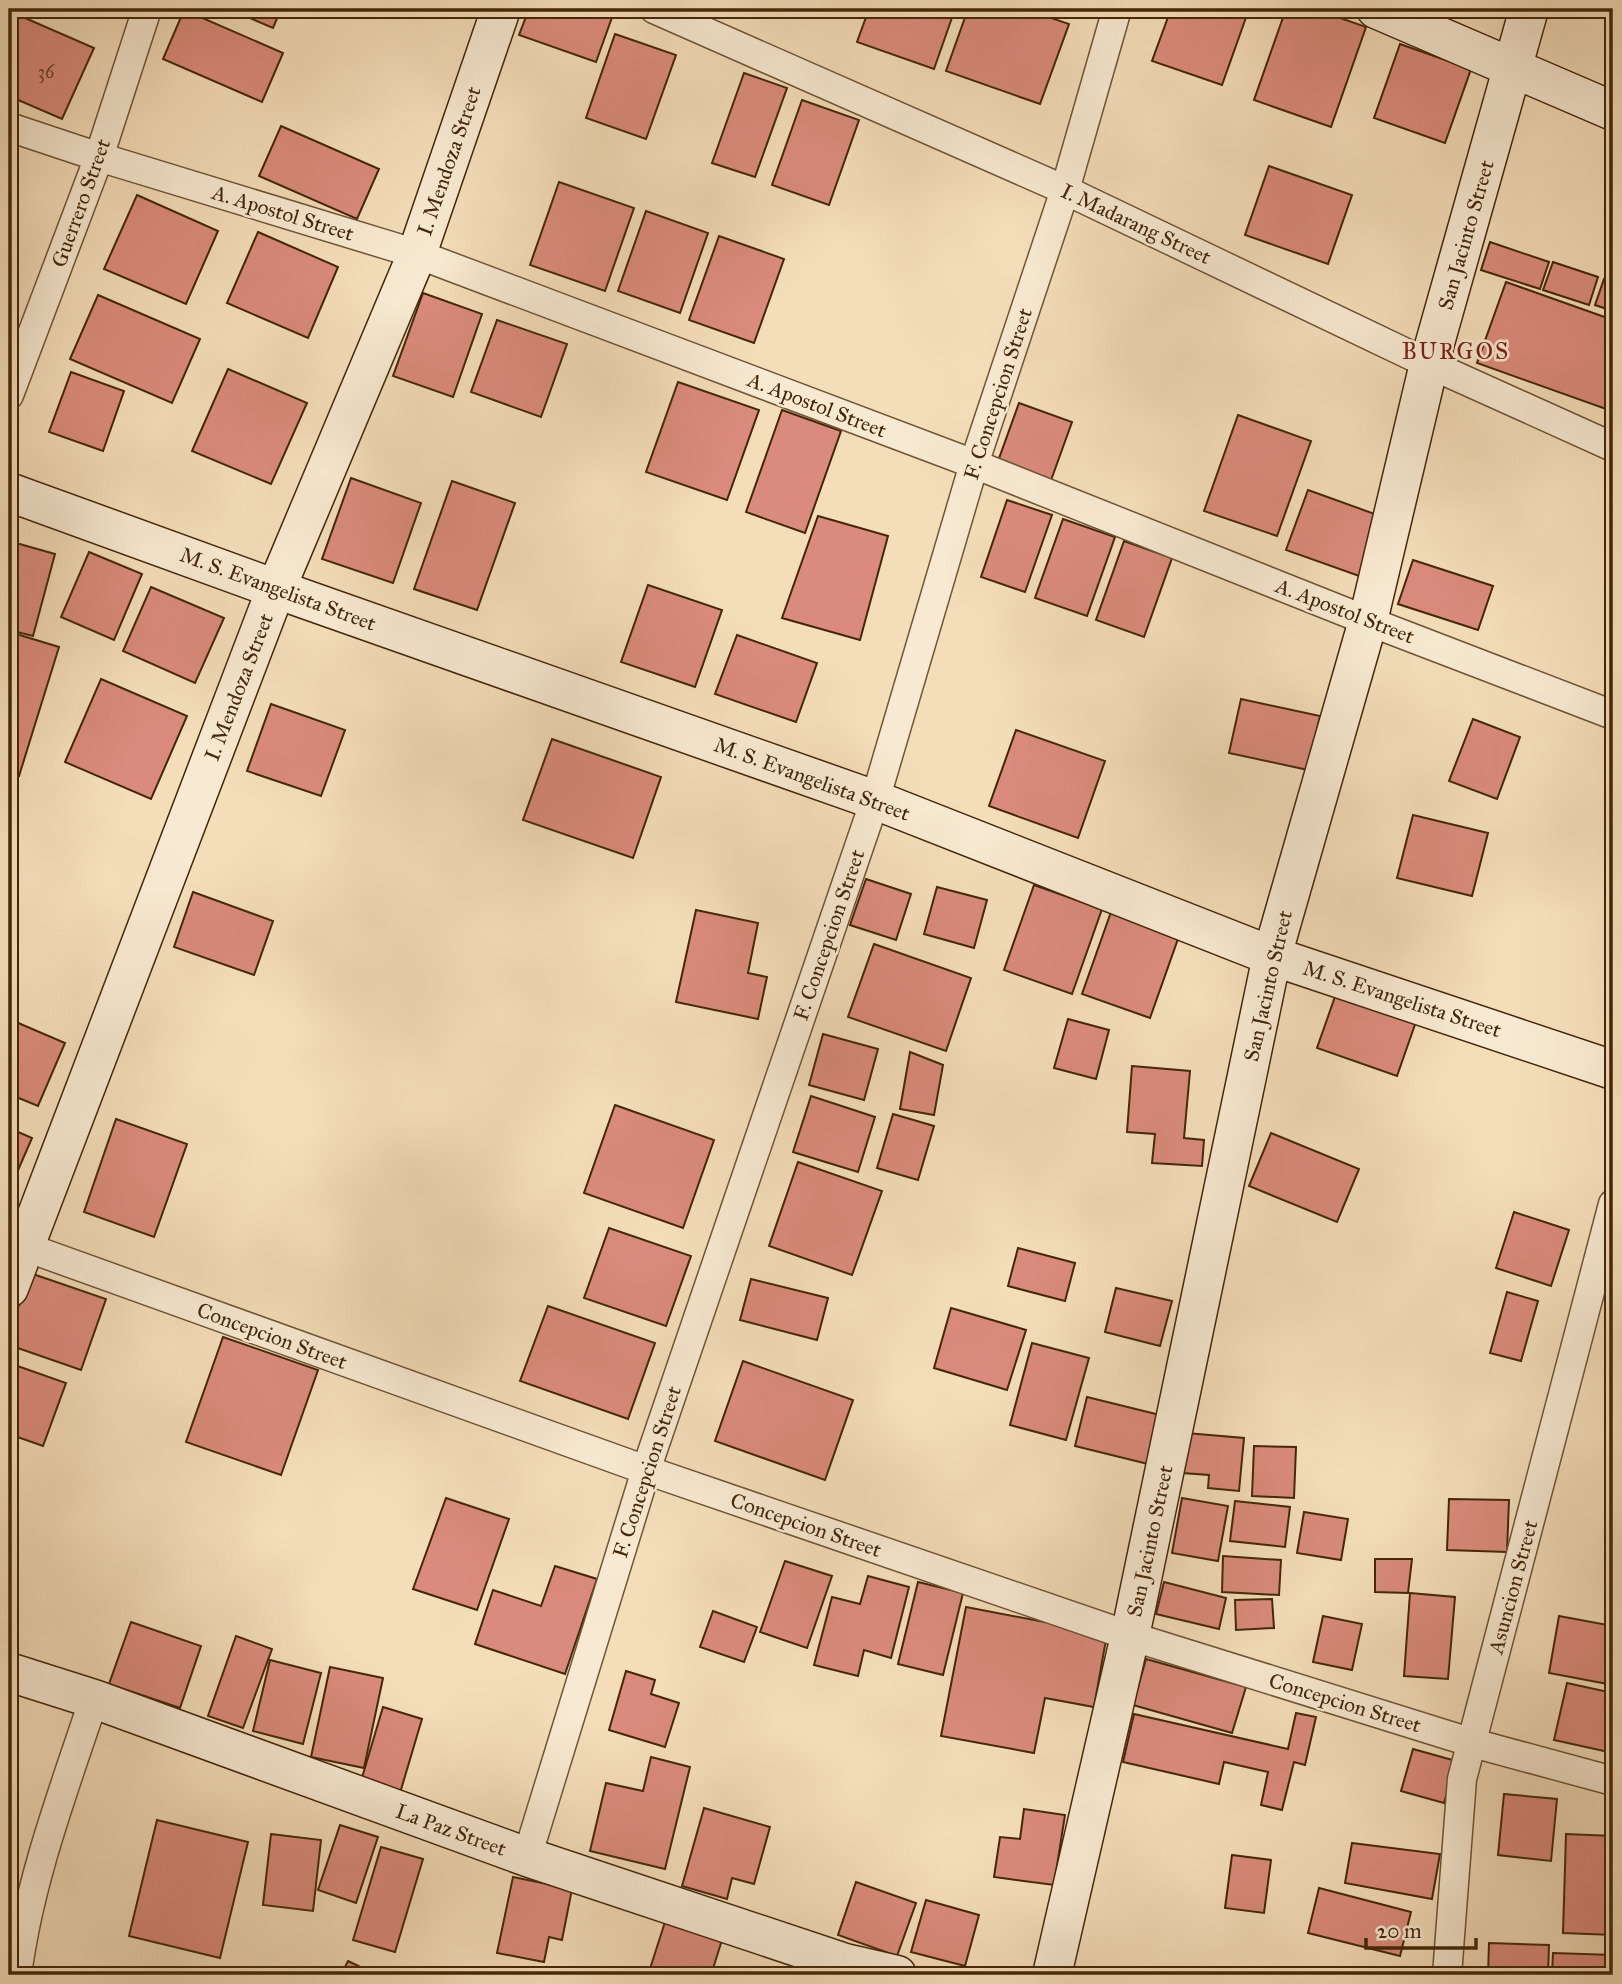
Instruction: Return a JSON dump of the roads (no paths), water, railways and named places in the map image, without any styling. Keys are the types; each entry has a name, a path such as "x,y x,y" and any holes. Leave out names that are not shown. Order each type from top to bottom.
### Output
{"street":[{"name":"Guerrero Street","path":"9,395 99,158 147,9"},
{"name":"I. Mendoza Street","path":"9,1288 16,1244 276,589 417,254 501,9"},
{"name":"I. Madarang Street","path":"654,9 1065,190 1429,364 1613,447"},
{"name":"F. Concepcion Street","path":"527,1857 646,1470 876,800 974,464 1065,190 1117,9"},
{"path":"1376,9 1514,66 1613,111"},
{"name":"San Jacinto Street","path":"1052,1975 1130,1636 1272,956 1368,621 1429,364 1529,9"},
{"name":"A. Apostol Street","path":"9,127 99,158 417,254 974,464 1613,715"},
{"name":"M. S. Evangelista Street","path":"9,492 876,800 1272,956 1613,1070"},
{"name":"Asuncion Street","path":"1447,1975 1462,1779 1613,1205"},
{"name":"Concepcion Street","path":"16,1244 646,1470 1130,1636 1473,1743 1613,1781"},
{"name":"La Paz Street","path":"9,1672 94,1699 527,1857 845,1963 897,1975"},
{"path":"17,1975 21,1945 53,1822 94,1699"}],"district":[{"name":"BURGOS","path":"1456,351"}]}
